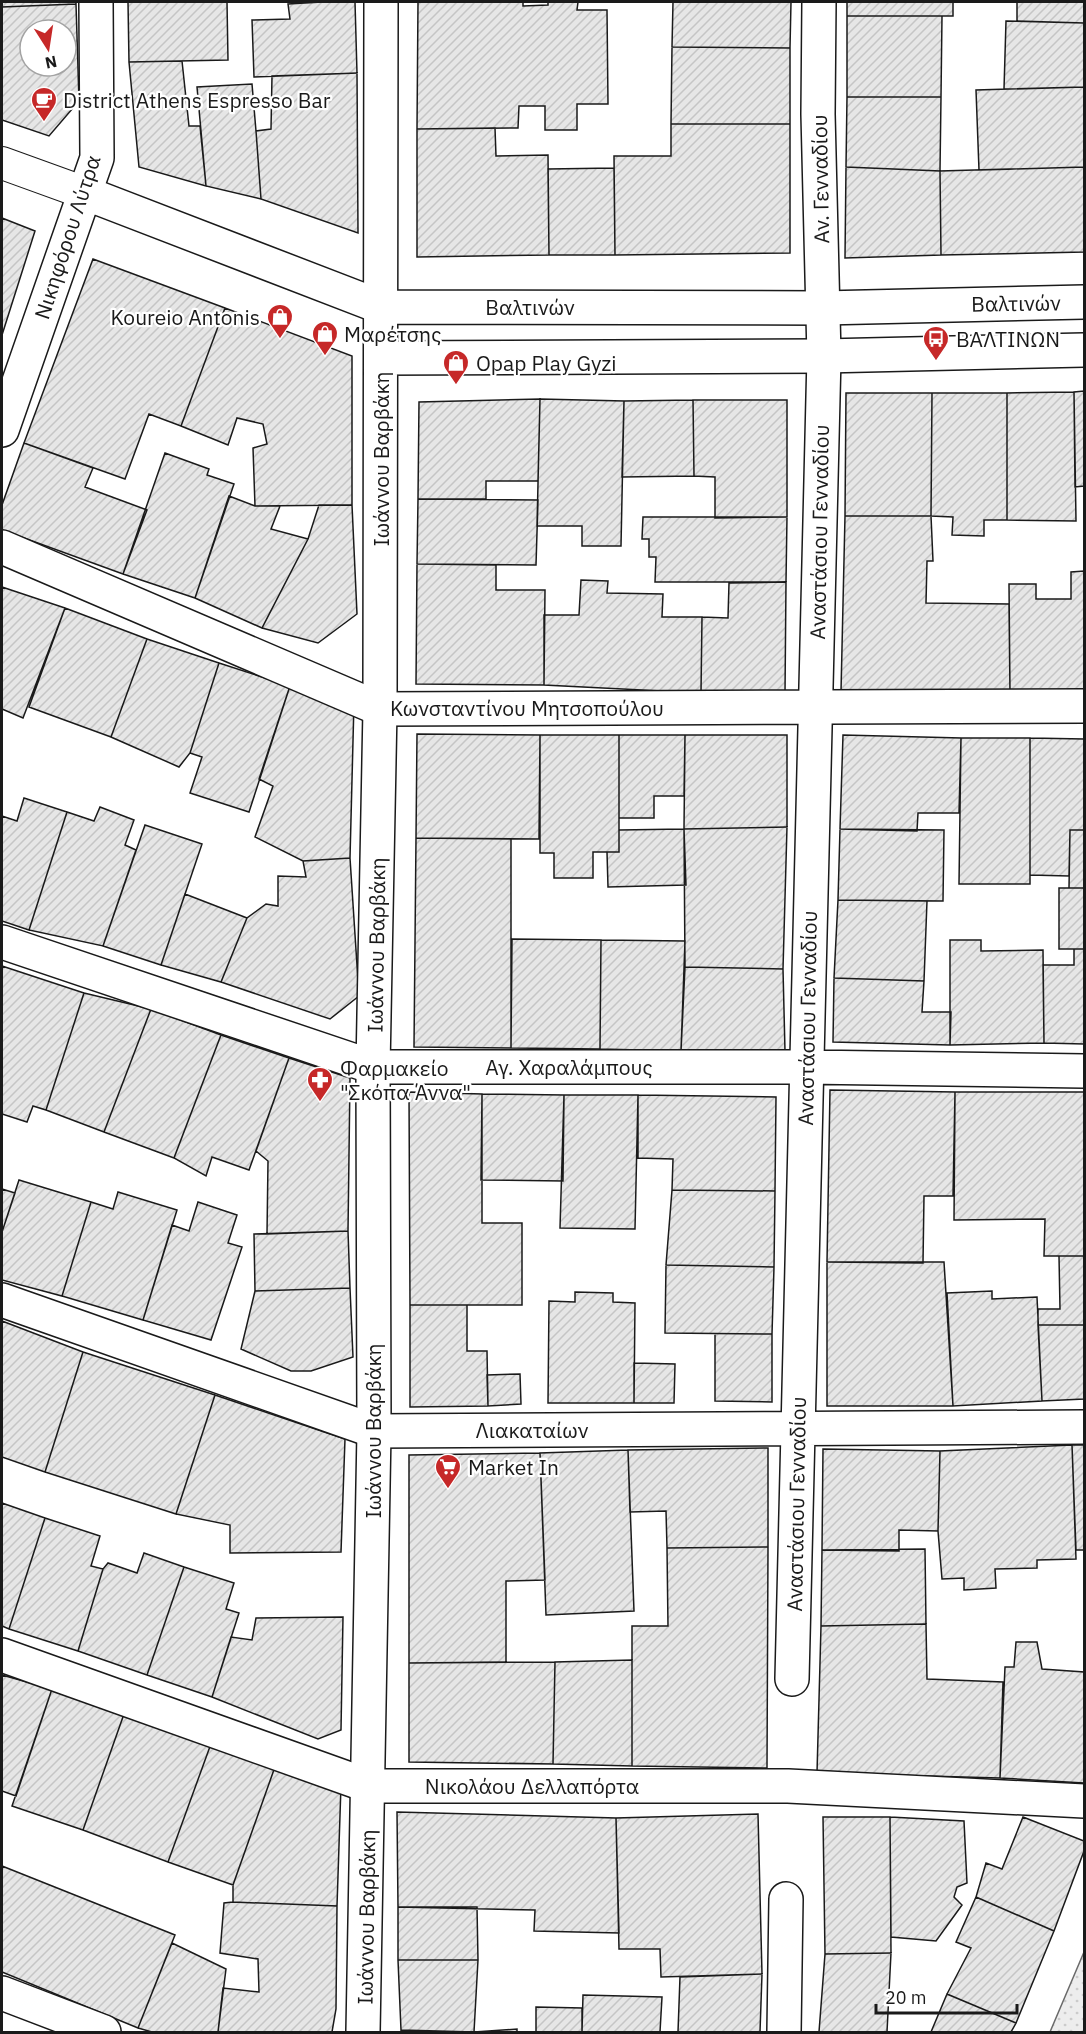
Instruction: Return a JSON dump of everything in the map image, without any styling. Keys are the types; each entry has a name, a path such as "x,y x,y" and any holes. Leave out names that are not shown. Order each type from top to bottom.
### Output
{"street":[{"name":"Νικηφόρου Λύτρα","path":"2,430 97,158 96,2"},
{"name":"Ιωάννου Βαρβάκη","path":"363,2032 374,1431 373,1067 380,709 381,2"},
{"name":"Αν. Γενναδίου","path":"819,2 818,114 824,356"},
{"name":"Βαλτινών","path":"2,163 381,307 823,308 1084,302"},
{"path":"381,358 824,356 1084,350"},
{"name":"Αναστάσιου Γενναδίου","path":"792,1680 824,356"},
{"name":"Κωνσταντίνου Μητσοπούλου","path":"2,547 380,709 1084,706"},
{"name":"Αγ. Χαραλάμπους","path":"2,942 373,1067 806,1067 1084,1071"},
{"name":"Λιακαταίων","path":"2,1300 374,1431 1084,1427"},
{"name":"Νικολάου Δελλαπόρτα","path":"2,1655 369,1786 788,1786 1084,1801"},
{"path":"784,2032 786,1899"},
{"path":"2,1993 104,2032"}],"shaded area":[{"path":"1084,1952 1084,2032 1050,2032"}],"building":[{"path":"2,2 76,2 76,4 2,7"},
{"path":"128,2 227,2 228,60 129,62"},
{"path":"355,2 357,73 254,77 252,20 290,19 288,4"},
{"path":"418,2 523,2 523,6 548,5 548,2 578,2 577,10 607,10 608,104 577,104 577,130 545,130 545,106 519,106 518,128 417,129"},
{"path":"673,2 791,2 790,48 672,47"},
{"path":"847,2 953,2 953,16 847,16"},
{"path":"1017,2 1084,2 1084,23 1017,21"},
{"path":"76,4 76,18 18,18 18,78 78,78 78,69 79,101 49,136 2,120 2,7"},
{"path":"847,16 942,16 941,97 847,97"},
{"path":"1006,21 1084,23 1084,87 1004,89"},
{"path":"672,47 790,48 790,124 671,124"},
{"path":"182,61 189,126 200,126 206,186 139,167 129,62"},
{"path":"357,73 358,233 261,199 256,131 271,129 272,76"},
{"path":"252,84 261,199 206,186 197,87"},
{"path":"1084,87 1084,167 979,170 976,90"},
{"path":"847,97 941,97 940,171 846,167"},
{"path":"671,124 790,124 790,253 615,255 614,156 671,156"},
{"path":"495,128 496,156 548,155 549,255 417,257 417,129"},
{"path":"846,167 940,171 941,255 845,258"},
{"path":"1084,167 1084,252 941,255 940,171"},
{"path":"614,168 615,255 549,255 548,169"},
{"path":"2,218 35,231 2,335"},
{"path":"93,259 225,308 181,426 149,414 125,479 24,443"},
{"path":"225,308 352,356 352,505 255,506 253,448 267,444 263,424 237,418 228,445 181,426"},
{"path":"1084,391 1084,486 1075,487 1074,392"},
{"path":"1074,392 1076,521 1007,520 1007,393"},
{"path":"846,393 932,393 931,516 845,516"},
{"path":"932,393 1007,393 1007,520 984,520 984,536 952,535 953,517 931,516"},
{"path":"540,399 538,481 486,481 486,499 418,499 419,402"},
{"path":"540,399 624,401 621,546 582,546 582,526 537,526"},
{"path":"693,400 694,476 622,477 624,401"},
{"path":"693,400 787,400 787,517 715,518 715,477 694,476"},
{"path":"24,443 93,468 85,487 147,510 123,574 2,530 2,505"},
{"path":"165,453 209,469 207,475 234,484 195,598 123,574"},
{"path":"229,496 255,506 280,506 271,529 308,539 262,628 195,598"},
{"path":"418,499 538,500 536,565 417,564"},
{"path":"319,505 352,505 357,614 318,643 262,628 308,539"},
{"path":"845,516 931,516 933,561 927,561 926,603 1009,604 1010,694 841,692"},
{"path":"643,517 787,517 786,582 655,582 656,557 649,557 649,539 642,539"},
{"path":"417,564 496,565 496,590 545,590 544,685 416,684"},
{"path":"1084,571 1084,693 1010,694 1009,584 1036,584 1036,599 1071,599 1071,572"},
{"path":"581,580 608,581 607,593 663,594 662,617 702,617 701,693 544,685 544,615 579,615"},
{"path":"786,582 785,694 701,693 702,617 728,618 729,583"},
{"path":"2,587 65,608 23,718 2,709"},
{"path":"65,608 147,639 111,737 29,707"},
{"path":"147,639 219,663 190,753 179,767 111,737"},
{"path":"219,663 290,686 249,812 190,793 202,757 190,753"},
{"path":"290,686 354,702 350,858 303,861 255,837 273,786 259,779"},
{"path":"417,734 540,735 539,839 416,838"},
{"path":"540,735 619,735 619,852 593,852 593,878 554,878 554,853 540,853"},
{"path":"619,735 685,735 684,796 654,796 654,818 619,818"},
{"path":"685,735 787,735 787,827 684,829"},
{"path":"843,735 961,738 959,813 918,813 917,831 840,829"},
{"path":"961,738 1030,738 1030,884 959,884"},
{"path":"1030,738 1084,739 1084,830 1070,830 1069,876 1030,875"},
{"path":"24,798 67,812 29,930 2,921 2,816 17,821"},
{"path":"100,807 134,820 125,845 136,850 103,946 29,930 67,812 94,821"},
{"path":"145,825 202,844 161,965 103,946"},
{"path":"787,827 783,969 685,967 684,829"},
{"path":"684,829 686,885 608,887 607,852 619,852 619,830"},
{"path":"840,829 944,830 943,901 838,900"},
{"path":"1070,830 1084,830 1084,888 1069,888"},
{"path":"416,838 511,839 511,1048 414,1047"},
{"path":"350,858 359,996 330,1019 221,982 247,918 266,904 278,906 278,876 306,877 303,861"},
{"path":"1059,888 1084,888 1084,949 1059,949"},
{"path":"185,894 247,918 221,982 161,965"},
{"path":"838,900 927,901 924,981 834,978"},
{"path":"512,939 601,940 600,1049 511,1048"},
{"path":"601,940 685,941 681,1051 600,1049"},
{"path":"950,940 981,940 981,951 1043,950 1044,1043 950,1045"},
{"path":"1074,949 1084,949 1084,1044 1044,1043 1043,965 1074,965"},
{"path":"2,966 84,993 46,1110 33,1106 27,1122 2,1114"},
{"path":"685,967 783,969 785,1051 681,1051"},
{"path":"834,978 924,981 922,1012 951,1012 950,1045 833,1042"},
{"path":"84,993 151,1009 104,1132 46,1110"},
{"path":"151,1009 221,1035 174,1158 104,1132"},
{"path":"221,1035 289,1058 249,1170 212,1157 206,1176 174,1158"},
{"path":"289,1058 350,1078 348,1231 267,1234 268,1161 256,1151"},
{"path":"830,1090 955,1092 953,1196 924,1196 923,1263 827,1262"},
{"path":"409,1092 482,1094 482,1223 522,1223 522,1305 410,1305"},
{"path":"955,1092 1084,1092 1084,1256 1044,1256 1045,1219 954,1220"},
{"path":"482,1094 564,1095 563,1181 481,1180"},
{"path":"564,1095 638,1095 635,1229 560,1228"},
{"path":"638,1095 776,1097 775,1191 672,1190 673,1159 638,1158"},
{"path":"19,1180 91,1202 62,1296 2,1280 2,1232"},
{"path":"2,1189 15,1193 2,1232"},
{"path":"672,1190 775,1191 774,1267 666,1265"},
{"path":"118,1192 177,1210 143,1320 62,1296 91,1202 113,1209"},
{"path":"198,1202 237,1215 228,1243 242,1247 211,1340 143,1320 172,1225 189,1231"},
{"path":"348,1231 350,1288 255,1291 254,1234"},
{"path":"1059,1256 1084,1256 1084,1325 1038,1325 1038,1309 1060,1309"},
{"path":"827,1262 944,1262 953,1406 827,1406"},
{"path":"666,1265 774,1267 772,1334 665,1333"},
{"path":"350,1288 353,1357 311,1371 291,1371 241,1349 255,1291"},
{"path":"992,1291 992,1299 1037,1297 1042,1401 953,1406 947,1293"},
{"path":"575,1292 613,1293 613,1302 635,1303 634,1403 548,1403 549,1301 575,1302"},
{"path":"410,1305 467,1305 467,1351 487,1351 488,1406 410,1407"},
{"path":"2,1321 83,1352 45,1472 2,1457"},
{"path":"1038,1325 1084,1325 1084,1399 1042,1401"},
{"path":"715,1334 772,1334 772,1402 715,1401"},
{"path":"83,1352 215,1395 176,1514 45,1472"},
{"path":"634,1363 675,1364 674,1403 634,1403"},
{"path":"520,1374 521,1404 488,1406 487,1375"},
{"path":"215,1395 345,1439 341,1552 230,1553 230,1525 176,1514"},
{"path":"1072,1445 1076,1559 1037,1560 1037,1568 995,1569 996,1588 964,1590 964,1578 942,1579 938,1531 940,1451"},
{"path":"1072,1445 1084,1445 1084,1550 1076,1550"},
{"path":"768,1448 768,1547 667,1548 666,1511 630,1512 628,1450"},
{"path":"823,1449 940,1451 938,1531 899,1530 899,1551 822,1550"},
{"path":"628,1450 634,1611 546,1615 540,1453"},
{"path":"540,1453 545,1580 506,1581 506,1662 409,1663 409,1455"},
{"path":"2,1503 45,1518 9,1629 2,1626"},
{"path":"45,1518 100,1536 91,1566 103,1569 78,1651 9,1629"},
{"path":"768,1547 767,1768 632,1766 632,1626 668,1626 667,1548"},
{"path":"925,1549 926,1624 821,1626 822,1550"},
{"path":"144,1553 184,1567 147,1675 78,1651 103,1569 108,1563 137,1573"},
{"path":"184,1567 234,1583 226,1609 239,1613 212,1697 147,1675"},
{"path":"343,1617 341,1730 318,1739 212,1697 231,1637 252,1640 256,1618"},
{"path":"926,1624 927,1679 1003,1682 1000,1778 817,1773 821,1626"},
{"path":"1016,1642 1037,1642 1042,1669 1084,1672 1084,1783 1000,1778 1005,1667 1014,1667"},
{"path":"632,1660 632,1766 553,1764 555,1662"},
{"path":"555,1662 553,1764 409,1762 409,1663"},
{"path":"2,1675 52,1689 16,1796 2,1791"},
{"path":"52,1689 124,1714 83,1830 12,1806"},
{"path":"124,1714 212,1741 168,1862 83,1830"},
{"path":"212,1741 276,1764 233,1885 168,1862"},
{"path":"276,1764 341,1785 337,1906 233,1902 233,1885"},
{"path":"397,1812 616,1818 619,1933 534,1931 535,1910 398,1907"},
{"path":"758,1814 762,1974 661,1977 660,1949 619,1949 616,1818"},
{"path":"823,1817 890,1817 891,1953 825,1954"},
{"path":"890,1817 964,1821 967,1883 957,1887 954,1897 962,1905 936,1941 891,1937"},
{"path":"1023,1817 1084,1841 1084,1851 1054,1931 976,1897 986,1863 1002,1869"},
{"path":"2,1866 175,1935 138,2028 2,1972"},
{"path":"976,1897 1054,1931 1016,2023 947,1994 971,1948 956,1942"},
{"path":"224,1903 337,1906 336,2009 332,2032 218,2032 223,1988 259,1992 258,1959 220,1953"},
{"path":"398,1907 477,1907 478,1960 398,1960"},
{"path":"172,1943 226,1969 218,2032 152,2032 138,2028"},
{"path":"891,1953 887,2032 819,2032 825,1954"},
{"path":"398,1960 478,1960 474,2032 401,2030"},
{"path":"762,1974 760,2032 678,2032 680,1977"},
{"path":"947,1994 1016,2023 1011,2032 931,2032"},
{"path":"583,1995 662,1997 660,2032 582,2032"},
{"path":"536,2007 582,2008 582,2032 536,2032"},
{"path":"517,2029 517,2032 474,2032"},
{"path":"401,2030 474,2032 401,2032"}],"place":[{"name":"District Athens Espresso Bar","path":"44,123"},
{"name":"Koureio Antonis","path":"280,340"},
{"name":"Μαρέτσης","path":"325,357"},
{"name":"ΒΑΛΤΙΝΩΝ","path":"936,362"},
{"name":"Opap Play Gyzi","path":"456,386"},
{"name":"Φαρμακείο \"Σκόπα Άννα\"","path":"320,1103"},
{"name":"Market In","path":"448,1490"}]}
